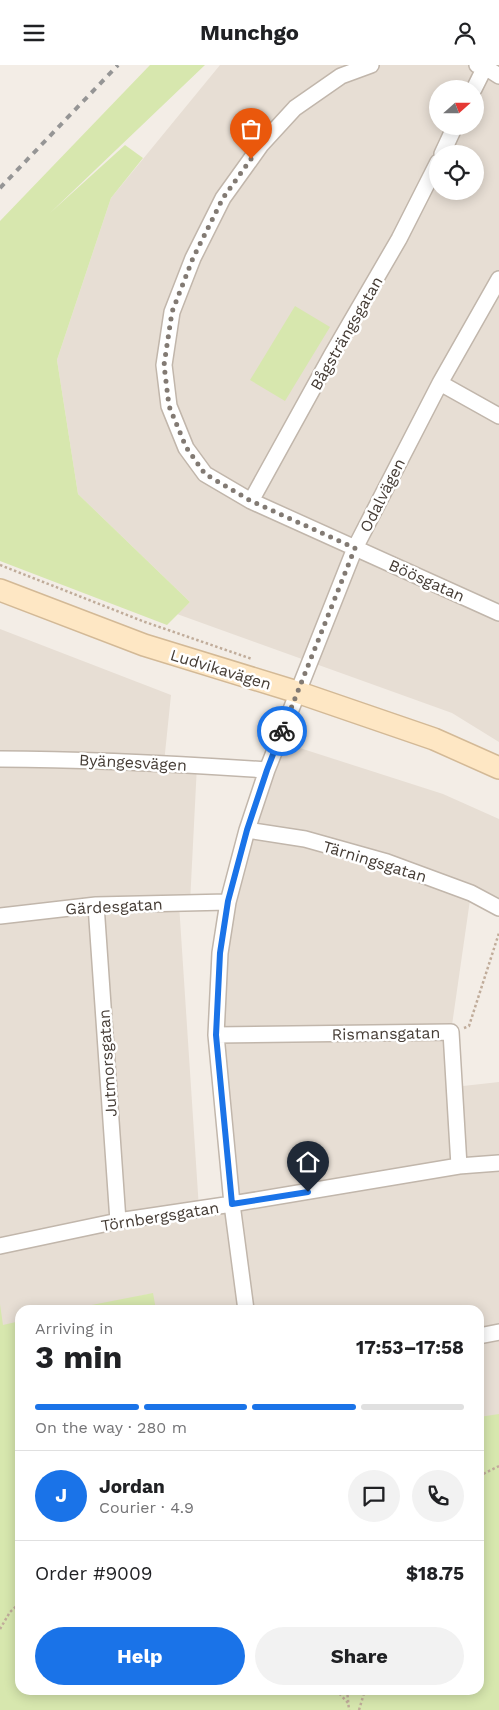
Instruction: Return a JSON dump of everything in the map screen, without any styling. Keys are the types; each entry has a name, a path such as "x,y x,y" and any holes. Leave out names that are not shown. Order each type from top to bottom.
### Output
{"street":[{"name":"Böösgatan","path":"371,65 341,77 295,108 261,145 223,198 193,258 172,312 164,365 169,406 186,447 205,474 251,501 499,613"},
{"path":"477,80 482,66 499,76"},
{"name":"Bågsträngsgatan","path":"251,501 331,356 399,239 429,181"},
{"name":"Odalvägen","path":"245,1305 232,1204 216,1035 220,953 228,901 247,830 267,770 355,548 440,383 499,279"},
{"path":"440,383 499,416"},
{"name":"Ludvikavägen","path":"0,590 144,645 297,692 434,739 499,768"},
{"name":"Byängesvägen","path":"0,759 62,759 164,763 267,770"},
{"name":"Tärningsgatan","path":"247,830 305,839 387,862 471,893 499,908"},
{"name":"Gärdesgatan","path":"0,916 96,905 228,901"},
{"name":"Jutmorsgatan","path":"96,905 118,1221"},
{"name":"Rismansgatan","path":"216,1035 451,1032 459,1166"},
{"name":"Törnbergsgatan","path":"0,1246 118,1221 459,1166 499,1163"},
{"path":"484,1335 499,1332"}],"path":[{"path":"0,565 145,622 257,661"},
{"path":"451,1032 469,1026 499,933"},
{"path":"484,1473 499,1466"},
{"path":"0,1629 10,1612 15,1608"},
{"path":"341,1695 349,1703"},
{"path":"348,1695 349,1710"},
{"path":"359,1710 364,1695"}],"shaded area":[{"path":"220,65 499,65 499,742 452,713 177,614 190,602 78,494 57,360 111,198"},
{"path":"0,629 171,695 164,763 197,765 190,903 179,904 199,1209 232,1204 216,1035 220,953 278,741 443,794 499,819 499,908 471,893 451,1032 454,1087 499,1082 499,1417 484,1423 484,1305 150,1305 149,1294 101,1305 15,1305 15,1325 0,1329"}],"green space":[{"path":"150,65 205,65 50,213 125,145 143,158 111,198 57,360 78,494 190,602 167,625 0,561 0,221"},
{"path":"295,306 330,327 285,401 250,380"},
{"path":"153,1293 155,1305 92,1305"},
{"path":"0,1304 3,1325 15,1322 15,1695 484,1695 484,1416 499,1414 499,1710 0,1710"}],"railway":[{"path":"0,188 118,65"}],"way so far":[{"path":"251,159 223,198 193,258 172,312 164,365 169,406 186,447 205,474 251,501 355,548 282,731"}],"route":[{"path":"282,731 247,830 228,901 220,953 216,1035 232,1204 308,1192"}]}
